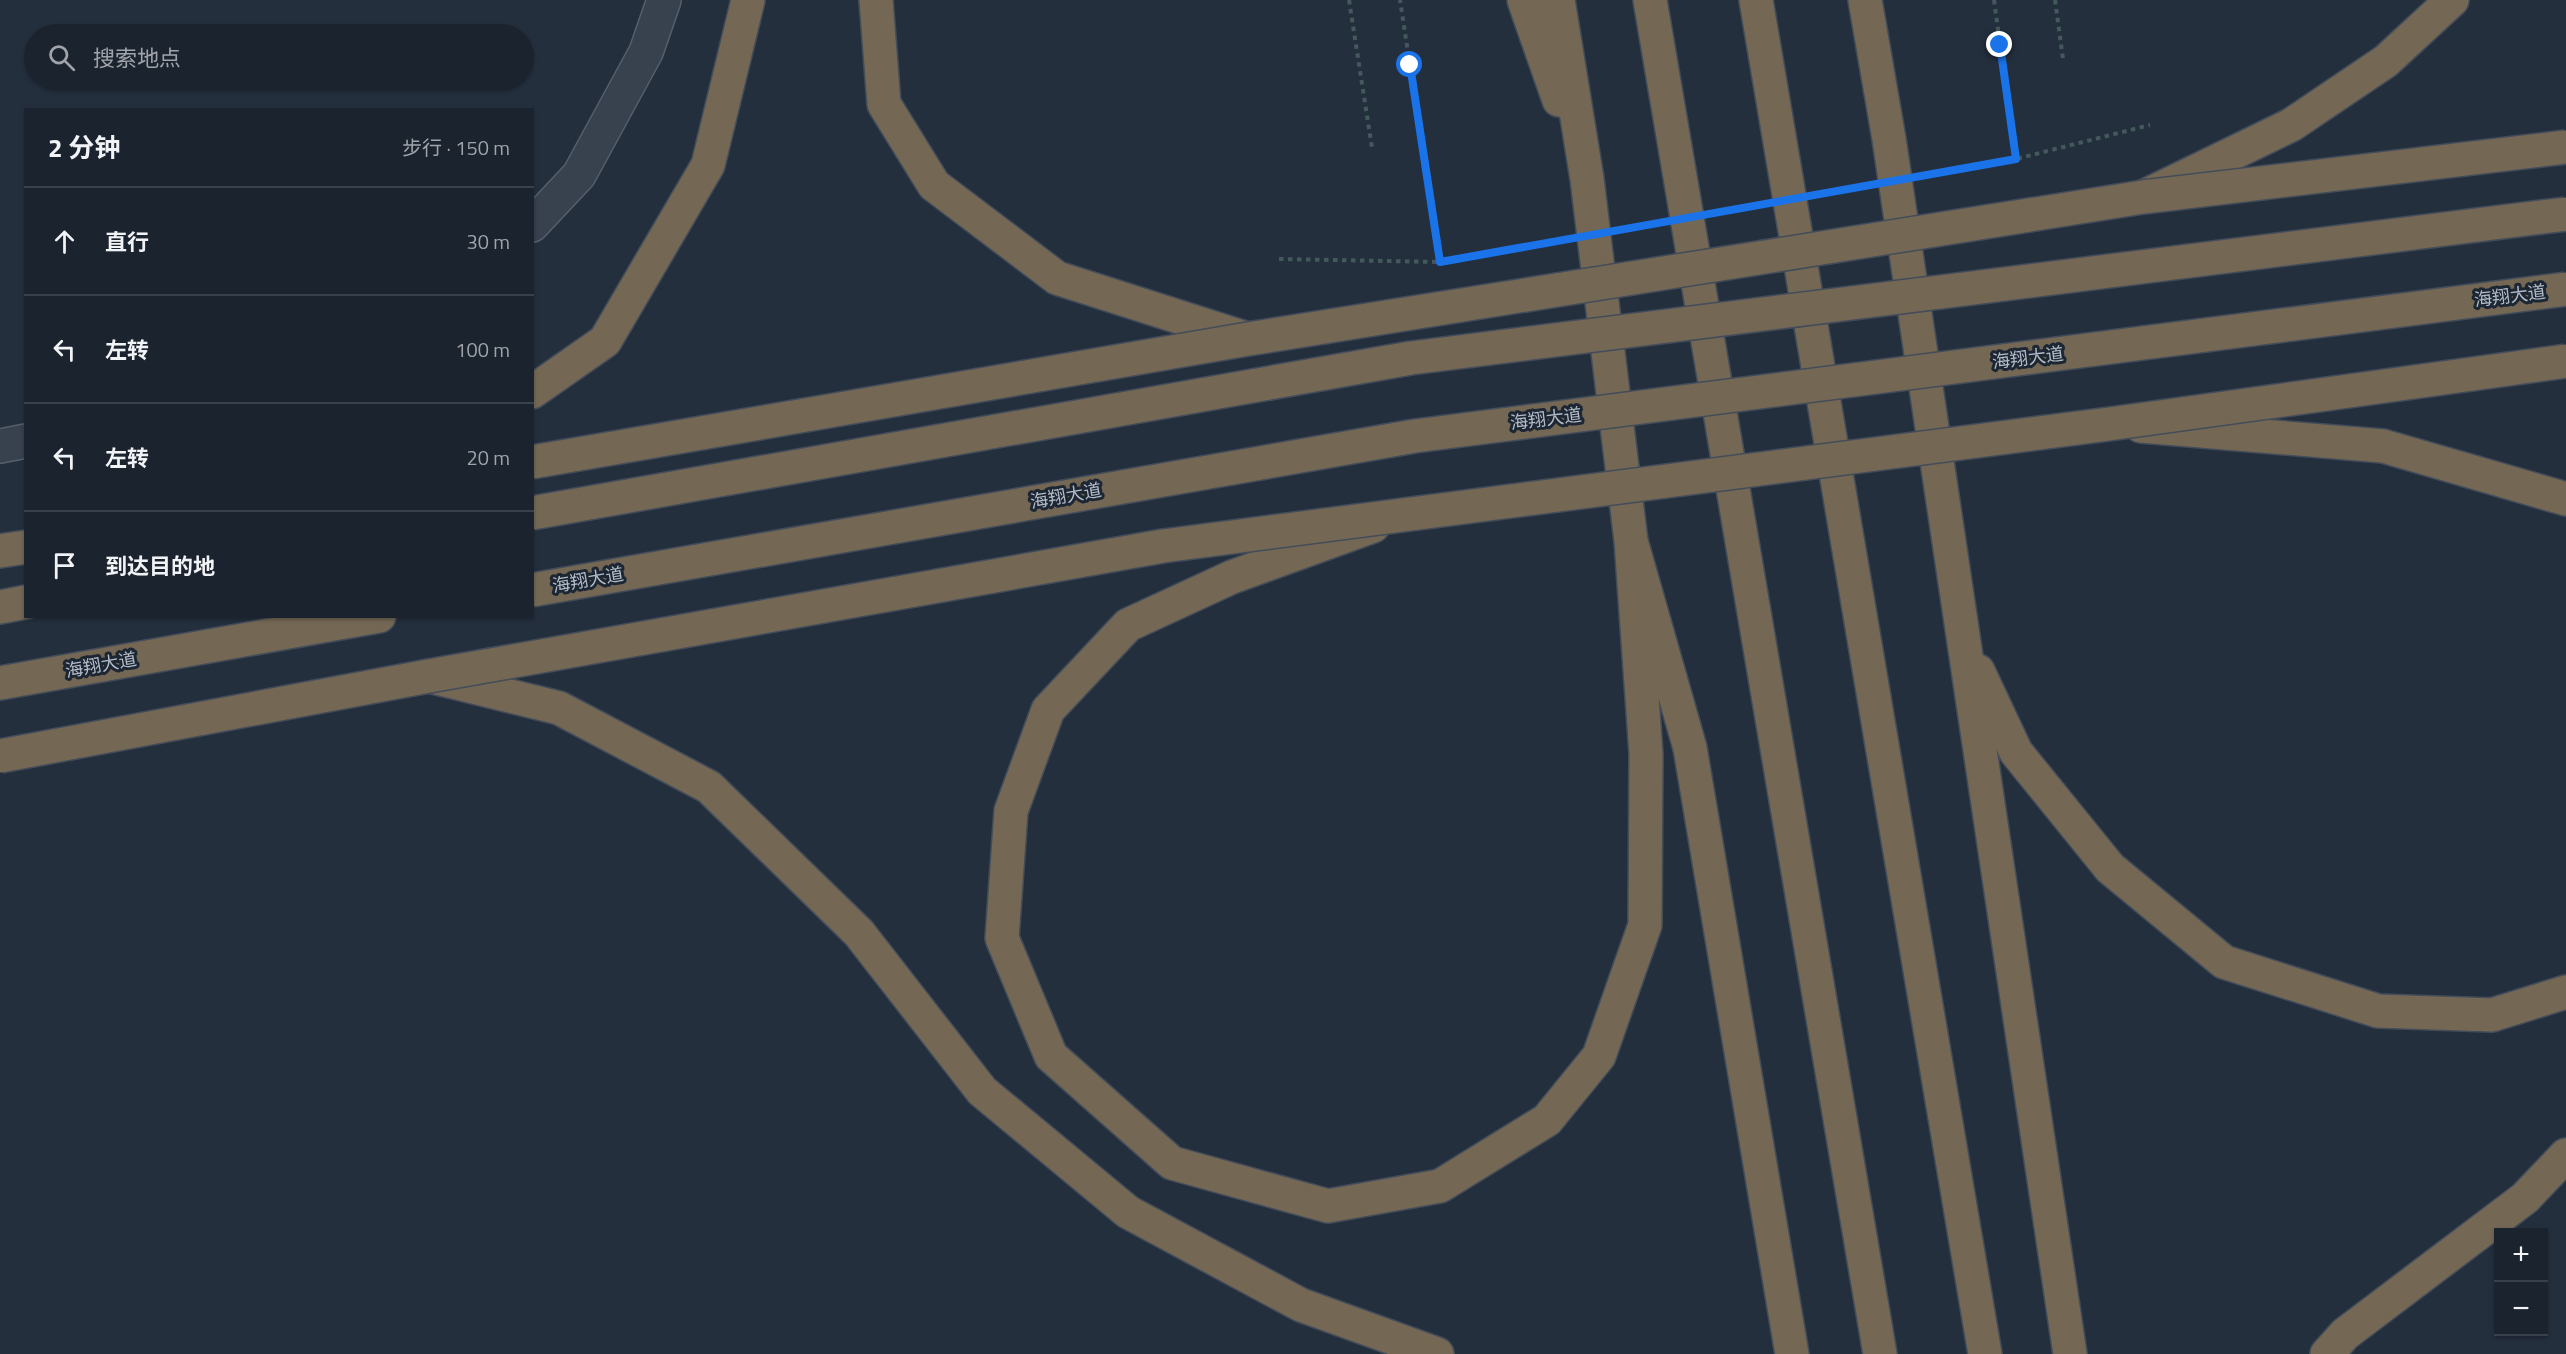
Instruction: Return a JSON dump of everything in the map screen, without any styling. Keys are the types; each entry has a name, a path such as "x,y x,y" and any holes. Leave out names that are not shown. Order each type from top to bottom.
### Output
{"highway":[{"path":"534,391 605,340 708,165 748,0"},
{"path":"876,0 884,104 934,185 1057,278 1248,339"},
{"path":"1524,0 1587,179"},
{"path":"1402,516 1232,577 1128,625 1048,710 1011,812 1002,938 1051,1056 1172,1163 1328,1206 1440,1186 1547,1120 1599,1056 1645,925 1646,754 1631,541 1587,179 1558,0"},
{"path":"1650,0 1880,1354"},
{"path":"1756,0 1985,1354"},
{"path":"1865,0 1891,151 2070,1354"},
{"path":"2143,197 2291,125 2386,61 2452,0"},
{"path":"534,462 1248,339 2143,197 2566,147"},
{"path":"534,513 1411,358 2566,214"},
{"name":"海翔大道","path":"534,590 1415,436 2566,289"},
{"path":"0,756 429,676 1163,546 2109,424 2566,361"},
{"path":"2109,424 2384,446 2566,499"},
{"path":"1631,541 1690,748 1792,1354"},
{"path":"0,551 24,547"},
{"path":"0,607 24,602"},
{"name":"海翔大道","path":"0,683 368,618"},
{"path":"1963,638 2016,752 2110,868 2224,962 2378,1011 2492,1015 2566,992"},
{"path":"429,676 559,708 709,787 859,933 982,1092 1128,1212 1301,1305 1437,1354"},
{"path":"2327,1354 2344,1334 2525,1198 2566,1155"}],"lane":[{"path":"534,223 579,175 646,52 663,0"},
{"path":"0,446 24,441"}],"path":[{"path":"1349,0 1372,148"},
{"path":"1400,0 1440,262"},
{"path":"1994,0 2016,159"},
{"path":"2055,0 2063,59"},
{"path":"1279,259 1440,262 2016,159 2150,125"}],"route":[{"path":"1410,65 1440,262 2016,159 2000,45"}]}
